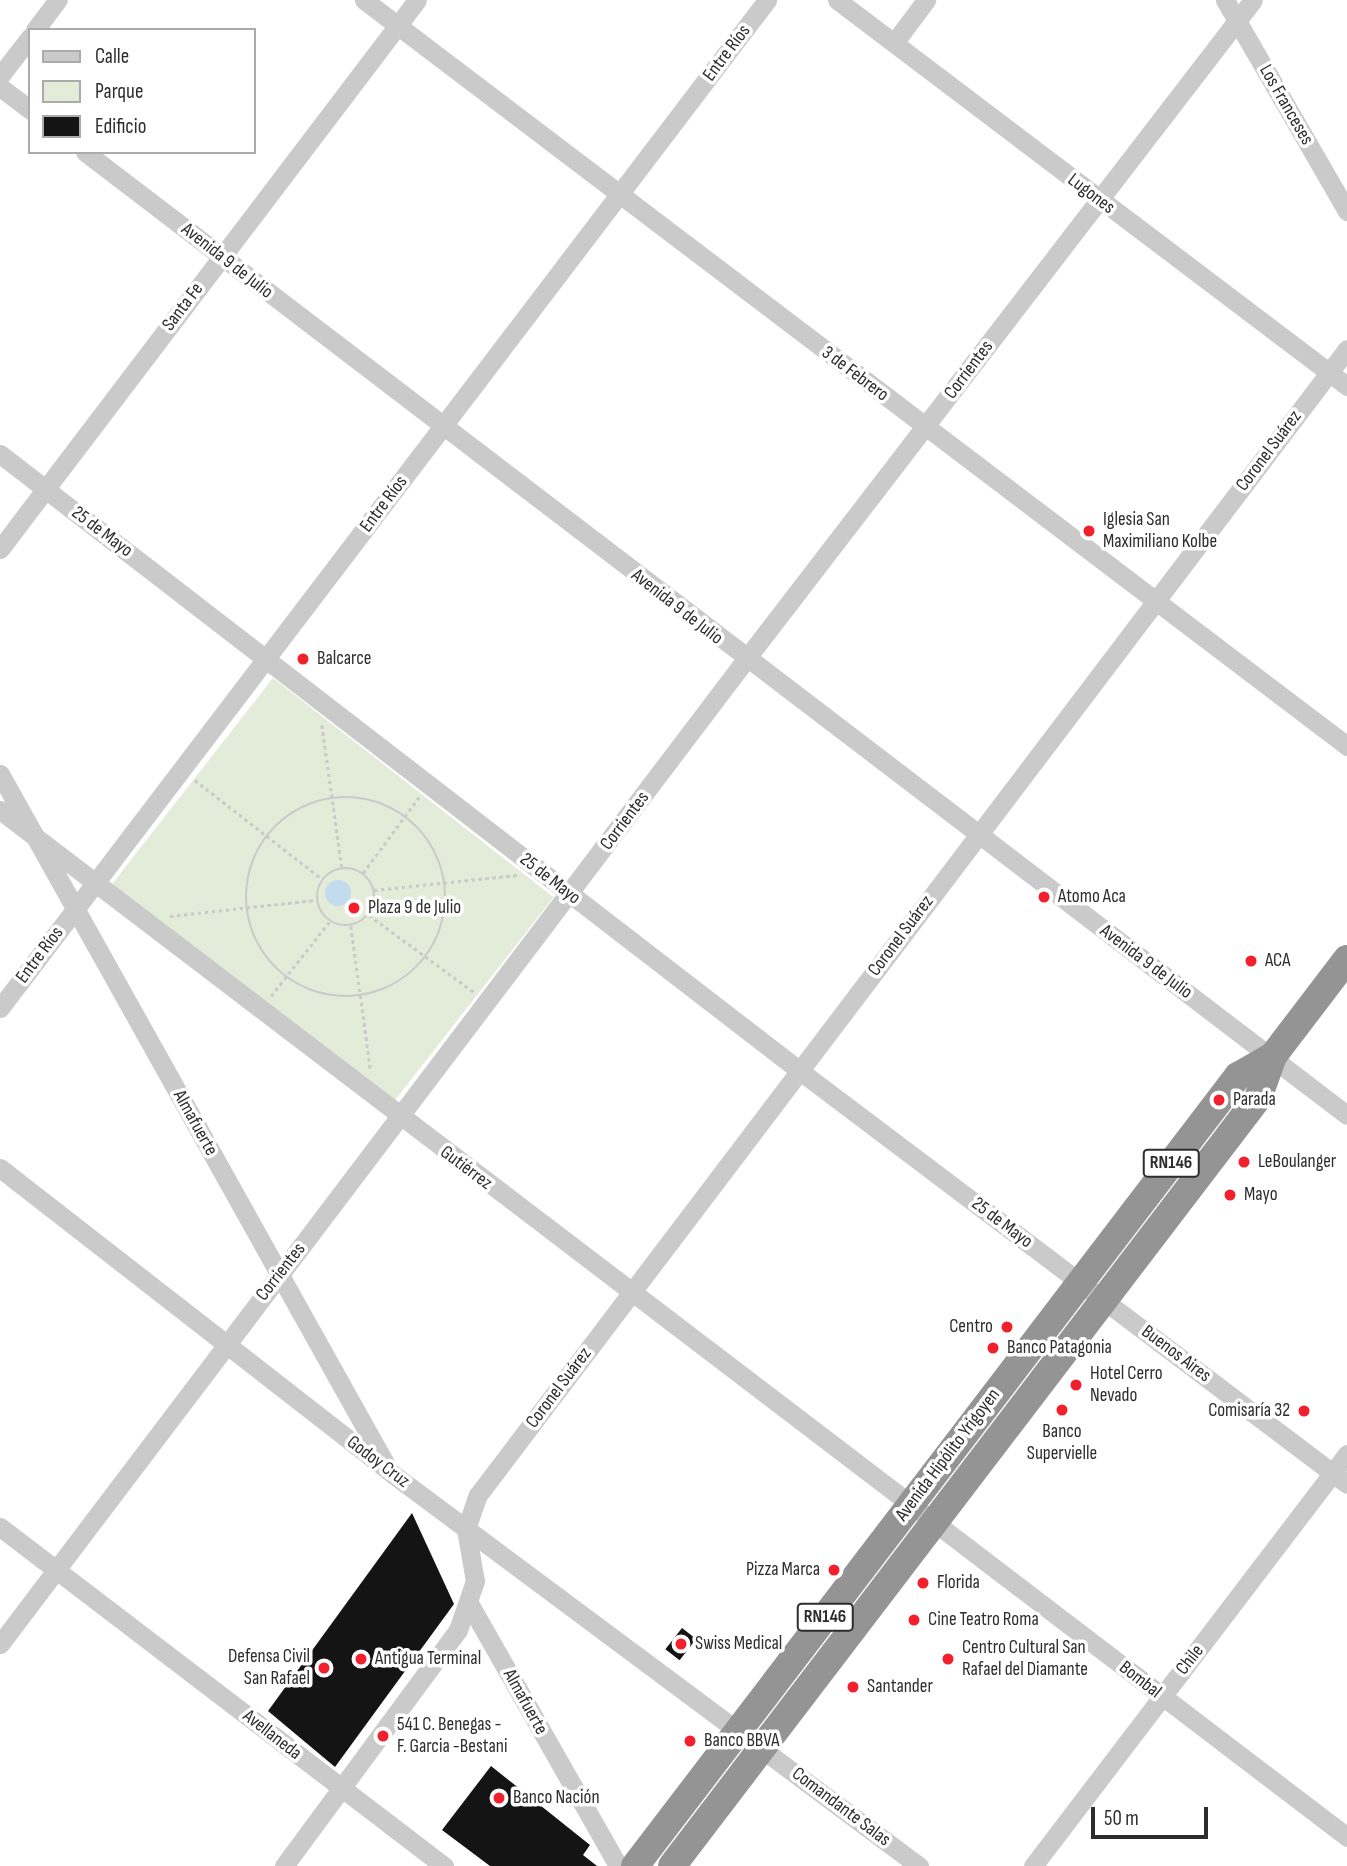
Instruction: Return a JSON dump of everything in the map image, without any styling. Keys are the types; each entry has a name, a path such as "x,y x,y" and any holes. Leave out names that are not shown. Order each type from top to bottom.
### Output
{"highway":[{"name":"Avenida Hipólito Yrigoyen","path":"672,1866 1258,1098 1273,1056 1347,959"},
{"name":"Avenida Hipólito Yrigoyen","path":"635,1866 1238,1076 1273,1056"}],"street":[{"path":"37,28 58,0"},
{"name":"3 de Febrero","path":"364,0 1347,746"},
{"name":"Santa Fe","path":"0,548 417,0"},
{"name":"Entre Ríos","path":"0,1008 767,0"},
{"name":"Lugones","path":"837,0 1347,386"},
{"path":"894,44 926,0"},
{"name":"Los Franceses","path":"1225,0 1347,211"},
{"name":"Corrientes","path":"0,1644 570,895 746,659 1253,0"},
{"path":"0,76 28,40"},
{"path":"0,87 28,108"},
{"name":"Avenida 9 de Julio","path":"88,154 977,836 1273,1056 1347,1115"},
{"name":"Coronel Suárez","path":"466,1529 478,1495 1347,349"},
{"name":"25 de Mayo","path":"0,454 570,895 1104,1300"},
{"name":"Almafuerte","path":"0,774 390,1472"},
{"name":"Gutiérrez","path":"0,810 400,1118 934,1522"},
{"name":"Godoy Cruz","path":"0,1168 390,1472 763,1747"},
{"name":"Buenos Aires","path":"1104,1300 1340,1478"},
{"name":"Chile","path":"1033,1866 1161,1697 1340,1478 1347,1454"},
{"name":"Bombal","path":"934,1522 1347,1837"},
{"name":"Avellaneda","path":"0,1527 444,1866"},
{"path":"284,1866 448,1648 470,1605 475,1581 466,1529"},
{"name":"Almafuerte","path":"470,1605 618,1866"},
{"name":"Comandante Salas","path":"763,1747 919,1866"}],"path":[{"path":"321,714 342,868"},
{"path":"182,768 322,879"},
{"path":"363,873 422,793"},
{"path":"332,797 383,803 406,816 438,857 445,882 446,909 426,957 386,989 360,996 309,990 285,977 266,958 246,908 250,870 267,835 285,817 332,797"},
{"path":"342,868 363,873 374,890 369,915 351,926 329,922 316,900 322,879 342,868"},
{"path":"374,890 528,874"},
{"path":"167,916 316,900"},
{"path":"369,915 479,995"},
{"path":"265,1003 329,922"},
{"path":"351,926 372,1074"}],"green space":[{"path":"273,678 554,897 392,1104 112,884"}],"water":[{"path":"338,880 347,884 351,893 347,902 338,906 329,902 325,893 329,884"}],"building":[{"name":"Antigua Terminal","path":"412,1513 454,1604 335,1767 268,1711"},
{"name":"Swiss Medical","path":"682,1628 696,1639 680,1660 665,1649"},
{"name":"Banco Nación","path":"491,1766 590,1845 583,1855 597,1866 490,1866 442,1830"}],"place":[{"name":"Iglesia San Maximiliano Kolbe","path":"1089,531"},
{"name":"Balcarce","path":"303,659"},
{"name":"Atomo Aca","path":"1044,897"},
{"name":"Plaza 9 de Julio","path":"354,908"},
{"name":"ACA","path":"1251,961"},
{"name":"Parada","path":"1219,1100"},
{"name":"LeBoulanger","path":"1244,1162"},
{"name":"Mayo","path":"1230,1195"},
{"name":"Centro","path":"1007,1327"},
{"name":"Banco Patagonia","path":"993,1348"},
{"name":"Hotel Cerro Nevado","path":"1076,1385"},
{"name":"Banco Supervielle","path":"1062,1410"},
{"name":"Comisaría 32","path":"1304,1411"},
{"name":"Pizza Marca","path":"834,1570"},
{"name":"Florida","path":"923,1583"},
{"name":"Cine Teatro Roma","path":"914,1620"},
{"name":"Swiss Medical","path":"681,1644"},
{"name":"Antigua Terminal","path":"361,1659"},
{"name":"Centro Cultural San Rafael del Diamante","path":"948,1659"},
{"name":"Defensa Civil San Rafael","path":"324,1668"},
{"name":"Santander","path":"853,1687"},
{"name":"541 C. Benegas - F. Garcia -Bestani","path":"383,1736"},
{"name":"Banco BBVA","path":"690,1741"},
{"name":"Banco Nación","path":"499,1798"}]}
